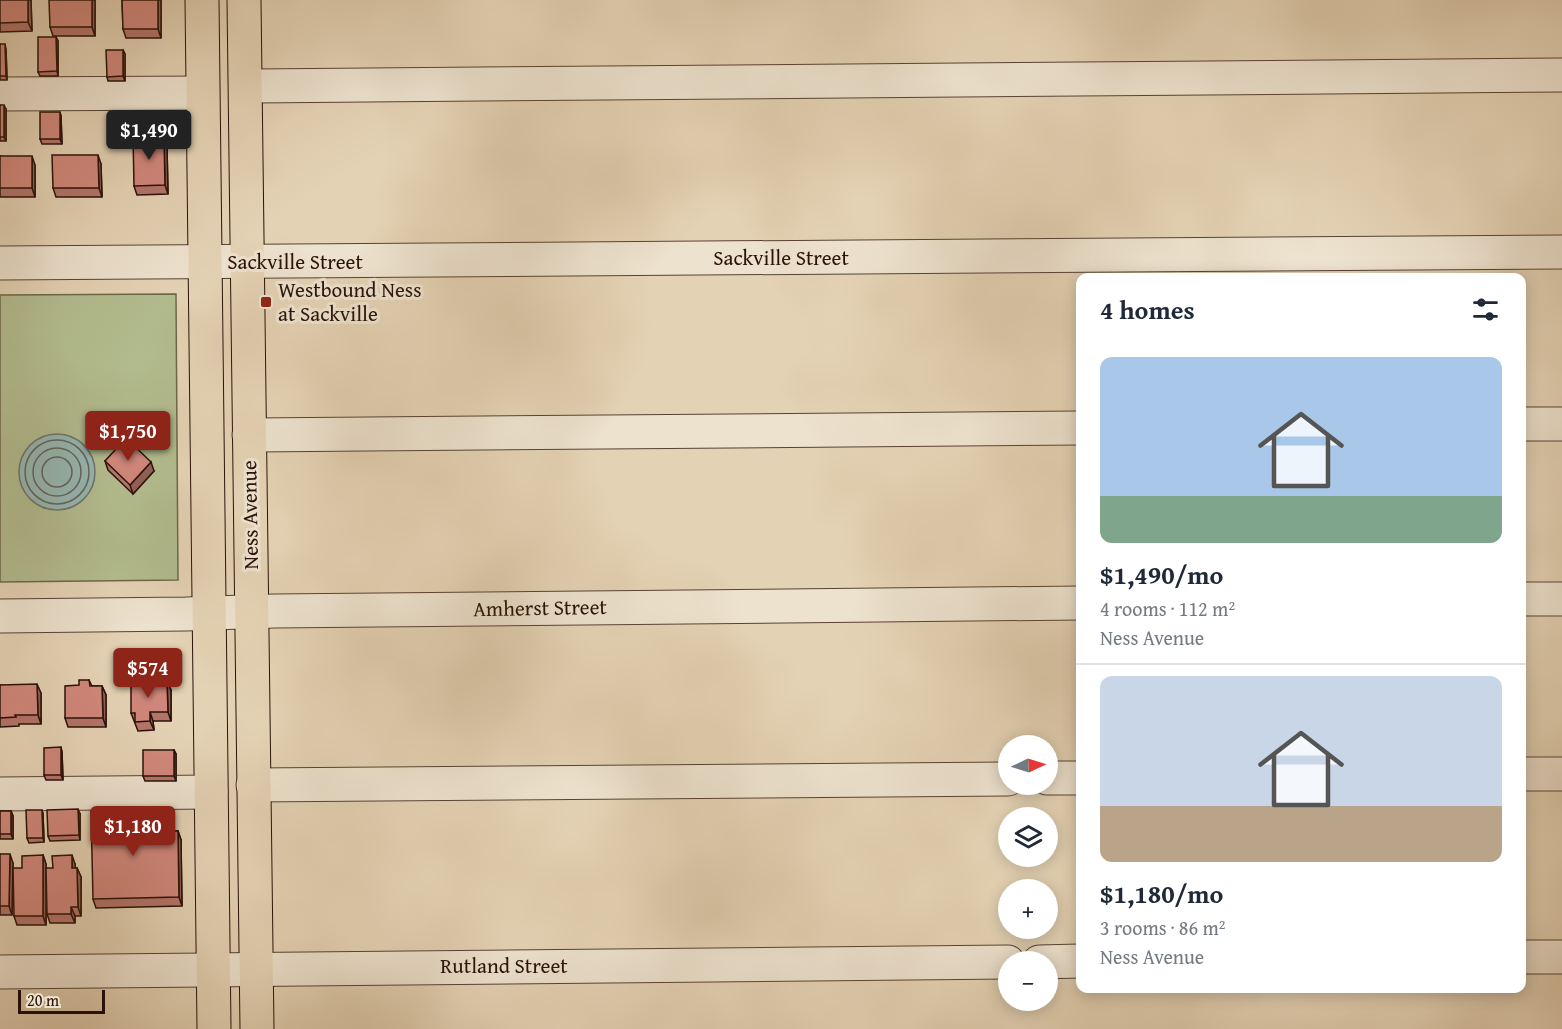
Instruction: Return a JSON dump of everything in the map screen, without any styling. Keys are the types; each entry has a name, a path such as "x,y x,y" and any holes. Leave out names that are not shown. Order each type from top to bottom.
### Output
{"main road":[{"name":"Ness Avenue","path":"202,0 214,1029"},
{"name":"Ness Avenue","path":"244,0 257,1029"}],"street":[{"path":"246,86 1562,75"},
{"path":"0,94 202,93"},
{"name":"Sackville Street","path":"0,263 1562,252"},
{"path":"1526,424 1562,424"},
{"path":"249,435 1076,428"},
{"path":"1526,599 1562,599"},
{"name":"Amherst Street","path":"0,616 298,610 1076,603"},
{"path":"1526,774 1562,774"},
{"path":"1058,778 1076,778"},
{"path":"253,785 998,779"},
{"path":"0,794 211,792"},
{"path":"1526,957 1562,957"},
{"path":"1058,962 1076,961"},
{"name":"Rutland Street","path":"0,972 998,962"}],"green space":[{"path":"176,294 178,580 0,582 0,295"}],"water":[{"path":"57,434 71,437 84,445 92,458 95,472 92,486 84,499 71,507 57,510 43,507 30,499 22,486 19,472 22,458 30,445 43,437"}],"building":[{"path":"0,0 28,0 28,22 0,23"},
{"path":"49,0 92,0 92,27 50,27"},
{"path":"122,0 158,0 158,29 123,29"},
{"path":"38,37 56,37 57,71 38,72"},
{"path":"0,44 5,44 6,76 0,76"},
{"path":"106,50 123,50 123,76 107,77"},
{"path":"0,105 4,105 4,137 0,137"},
{"path":"40,112 60,112 60,139 40,139"},
{"path":"133,137 164,137 165,185 134,186"},
{"path":"52,155 98,155 99,188 53,188"},
{"path":"0,156 32,156 32,188 0,188"},
{"path":"126,438 151,462 130,485 105,461"},
{"path":"79,680 89,680 90,686 102,686 103,718 65,718 65,686 79,685"},
{"path":"131,681 167,681 168,712 150,712 150,721 135,722 135,713 131,713"},
{"path":"37,684 38,715 15,715 16,717 0,718 0,685"},
{"path":"61,747 61,775 44,775 44,748"},
{"path":"143,750 174,750 174,776 143,776"},
{"path":"78,809 79,835 48,836 47,810"},
{"path":"26,810 42,810 43,838 27,838"},
{"path":"146,810 147,831 178,831 179,897 93,899 91,811"},
{"path":"0,811 11,811 11,834 0,834"},
{"path":"0,854 10,854 9,906 0,906"},
{"path":"43,855 43,916 14,916 13,868 22,868 22,856"},
{"path":"72,855 72,868 77,868 78,907 71,907 71,914 47,914 46,868 53,868 52,856"}],"place":[{"name":"Westbound Ness at Sackville","path":"266,302"}]}
